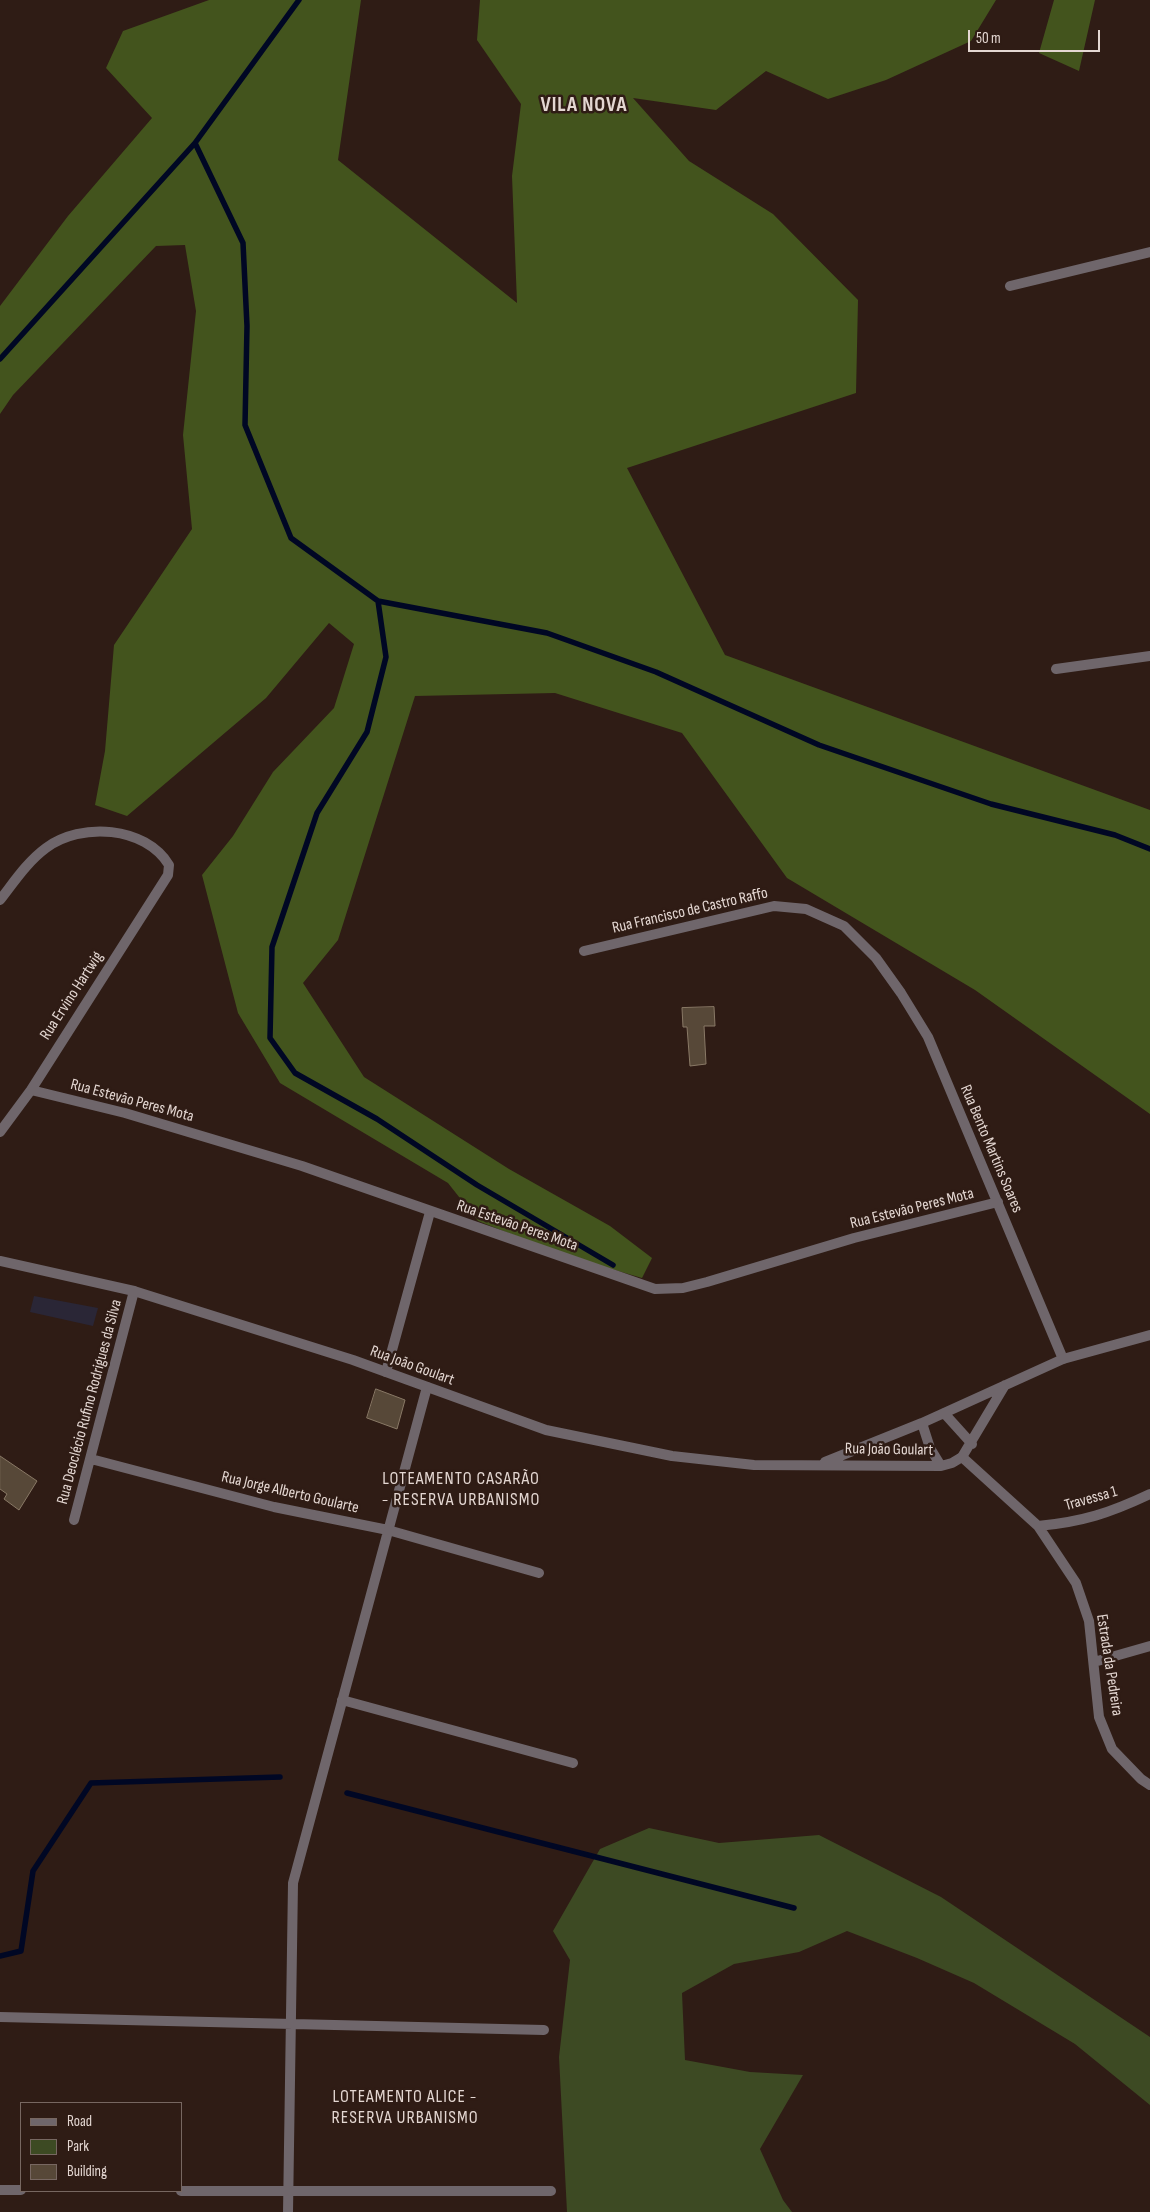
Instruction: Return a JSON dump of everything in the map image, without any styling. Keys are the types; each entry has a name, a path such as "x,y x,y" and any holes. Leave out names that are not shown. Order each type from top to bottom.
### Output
{"street":[{"path":"1010,286 1150,252"},
{"path":"1056,669 1150,656"},
{"name":"Rua Ervino Hartwig","path":"0,900 23,870 46,848 77,833 118,832 149,844 165,859 169,866 168,875 30,1090 0,1132"},
{"name":"Rua Francisco de Castro Raffo","path":"584,951 774,906 806,909 844,926 876,958"},
{"name":"Rua Bento Martins Soares","path":"876,958 901,993 928,1037 1063,1359"},
{"name":"Rua Estevão Peres Mota","path":"30,1090 125,1113 302,1166 655,1289 683,1288 707,1282 854,1238 998,1202"},
{"path":"386,1372 430,1212"},
{"name":"Rua João Goulart","path":"0,1262 134,1291 386,1372 546,1430 672,1456 754,1465 941,1466 952,1463 962,1457 972,1444 1005,1385"},
{"name":"Rua Deoclécio Rufino Rodrigues da Silva","path":"74,1520 134,1291"},
{"name":"Rua João Goulart","path":"819,1464 944,1413 1063,1359 1150,1335"},
{"path":"288,2212 293,1883 427,1387"},
{"path":"944,1413 972,1444"},
{"path":"922,1422 930,1448 941,1466"},
{"name":"Estrada da Pedreira","path":"962,1457 1038,1526 1076,1583 1089,1621 1099,1717 1112,1749 1141,1779 1150,1785"},
{"name":"Rua Jorge Alberto Goularte","path":"91,1459 274,1507 388,1530 539,1572"},
{"name":"Travessa 1","path":"1038,1526 1074,1522 1101,1516 1150,1494"},
{"path":"1094,1662 1150,1646"},
{"path":"342,1700 573,1763"},
{"path":"0,2017 544,2030"},
{"path":"0,2190 20,2190"},
{"path":"182,2191 550,2191"}],"shaded area":[{"path":"34,1296 98,1308 93,1326 30,1312"}],"green space":[{"path":"209,0 361,0 338,160 517,303 512,176 521,104 477,40 480,0 996,0 971,41 886,80 828,99 766,71 716,110 633,98 689,161 773,214 858,300 856,393 627,468 725,655 1150,810 1150,1114 975,990 787,878 682,733 555,693 415,696 338,940 303,983 364,1077 509,1169 610,1226 652,1258 642,1278 564,1255 478,1221 448,1183 280,1083 238,1013 202,875 233,836 273,772 334,708 354,644 329,623 266,698 127,816 95,805 105,751 114,645 192,529 183,435 196,311 185,245 156,246 13,395 0,414 0,306 68,216 152,118 106,68 123,31"},
{"path":"1054,0 1095,0 1079,71 1039,53"},
{"path":"649,1828 719,1843 819,1835 941,1897 1150,2037 1150,2105 1075,2044 974,1983 917,1958 847,1931 799,1952 734,1964 682,1993 685,2060 750,2072 803,2075 760,2149 783,2200 792,2212 567,2212 559,2057 570,1960 553,1931 600,1849"}],"building":[{"path":"714,1007 715,1026 704,1026 706,1064 690,1066 687,1027 683,1027 682,1008"},
{"path":"376,1389 405,1400 397,1429 367,1418"},
{"path":"0,1456 37,1481 19,1510 4,1499 7,1494 0,1489"}],"waterway":[{"path":"299,0 195,143 243,243 247,326 245,425 291,538 378,601 386,657 367,732 317,813 272,947 270,1038 295,1073 377,1119 477,1185 613,1265"},
{"path":"0,359 195,143"},
{"path":"378,601 547,633 656,672 819,745 991,804 1115,835 1150,849"},
{"path":"0,1956 21,1951 33,1871 91,1783 280,1777"},
{"path":"347,1793 794,1908"}],"district":[{"name":"VILA NOVA","path":"584,106"},
{"name":"LOTEAMENTO CASARÃO - RESERVA URBANISMO","path":"461,1489"},
{"name":"LOTEAMENTO ALICE - RESERVA URBANISMO","path":"405,2107"}]}
